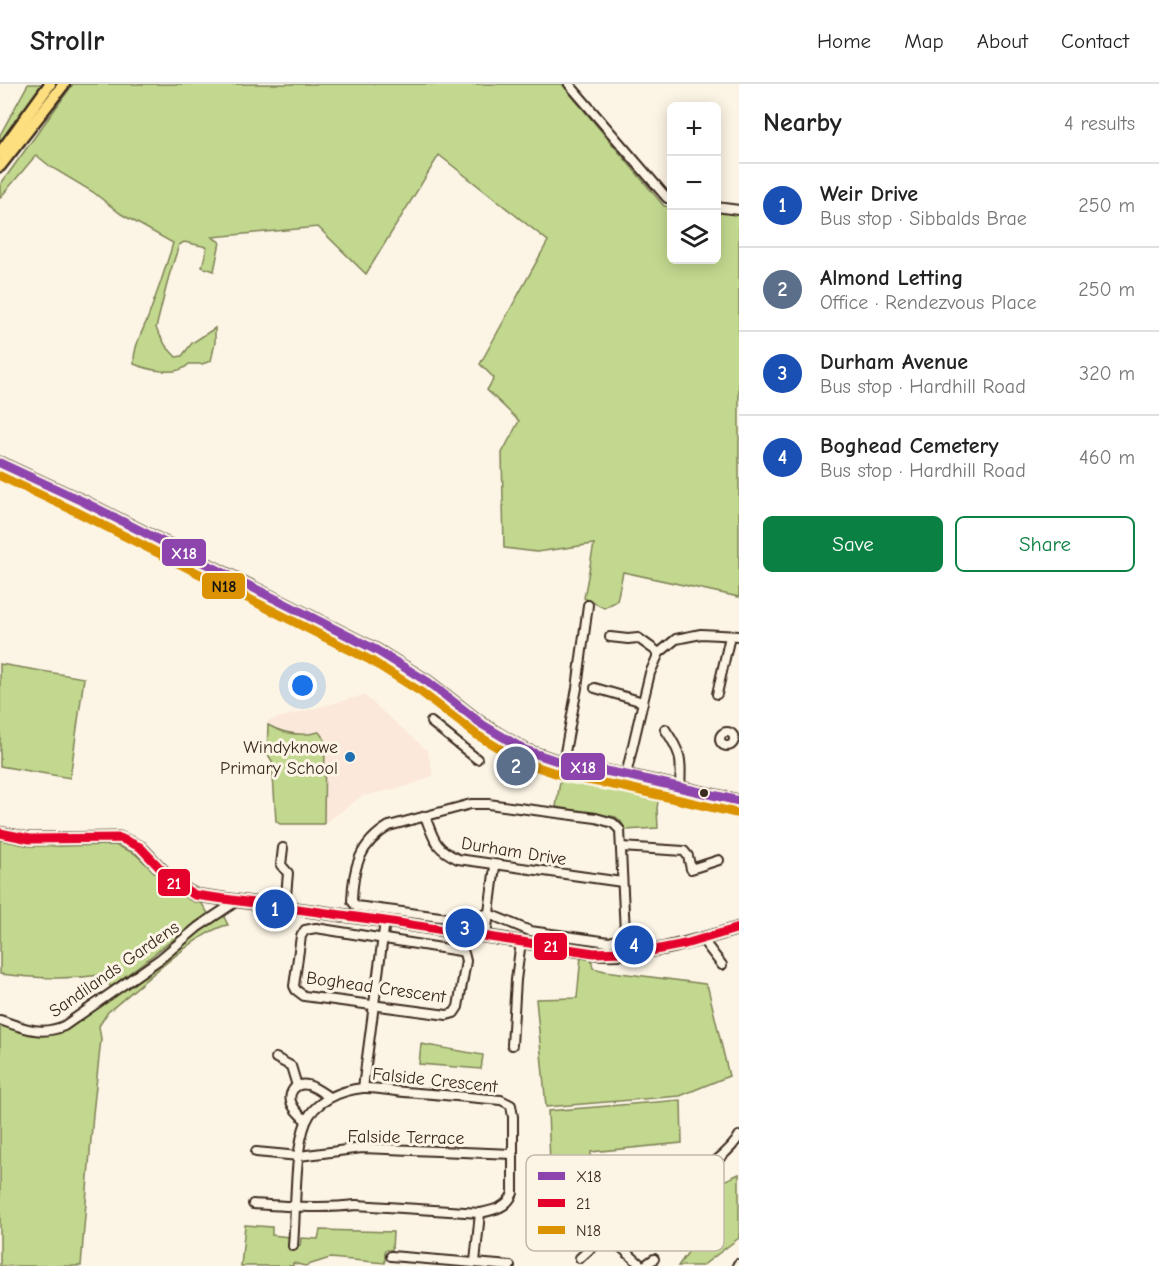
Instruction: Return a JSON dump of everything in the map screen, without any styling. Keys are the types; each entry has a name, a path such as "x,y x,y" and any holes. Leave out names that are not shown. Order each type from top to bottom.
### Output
{"main road":[{"path":"0,153 51,84"},
{"path":"0,166 64,84"},
{"path":"0,463 82,501 376,650 428,682 483,724 525,750 563,762 739,801"},
{"path":"0,833 30,839 120,838 140,847 174,883 195,895 594,952 622,955 666,948 739,928"}],"street":[{"path":"569,84 667,198"},
{"path":"721,208 739,210"},
{"path":"563,762 577,688 588,605"},
{"path":"626,775 650,673 659,653 676,639 701,634 735,636 717,694"},
{"path":"610,637 638,638 659,653"},
{"path":"595,688 643,702"},
{"path":"431,722 477,759"},
{"path":"665,729 679,749 680,787"},
{"path":"471,804 488,804 596,818 613,823 620,830 621,847 625,933 620,939 609,942 530,931 489,914 448,918 356,906 352,901 358,859 364,848 379,832 389,826 471,804"},
{"name":"Durham Drive","path":"425,816 435,842 444,853 458,859 622,882"},
{"path":"621,847 684,851 688,856 691,869 719,860"},
{"path":"282,848 280,865 288,873 285,907"},
{"path":"486,936 495,866"},
{"name":"Sandilands Gardens","path":"0,1020 27,1030 49,1031 64,1026 160,959 198,927 237,901"},
{"path":"363,1088 385,921"},
{"name":"Boghead Crescent","path":"315,928 383,938 454,949 464,953 466,961 458,1007 454,1013 447,1015 304,996 296,990 294,986 299,946 305,930 315,928"},
{"path":"702,939 722,965"},
{"path":"512,1045 521,941"},
{"path":"276,1058 291,1065 297,1086"},
{"path":"293,1246 299,1156 306,1121 315,1109 329,1097 307,1085 297,1086 291,1091 289,1098 293,1107 306,1121"},
{"name":"Falside Crescent","path":"253,1204 335,1207 356,1205 480,1213 502,1207 511,1198 513,1193 513,1117 511,1105 501,1100 363,1088 329,1097"},
{"path":"722,1155 732,1148 739,1136"},
{"name":"Falside Terrace","path":"299,1156 362,1148 513,1154"},
{"path":"256,1152 299,1156"},
{"path":"475,1262 480,1213"},
{"path":"580,1258 588,1251"},
{"path":"626,1251 643,1266 654,1259"},
{"path":"391,1256 510,1266"}],"shaded area":[{"name":"Windyknowe Primary School","path":"364,695 428,751 433,776 408,786 362,796 324,824 277,823 272,761 267,753 268,721"}],"green space":[{"path":"28,84 43,84 0,143 0,135"},
{"path":"73,84 562,84 664,206 667,206 667,264 721,264 721,212 739,214 739,597 623,572 617,601 604,608 584,598 594,544 537,552 504,548 502,453 519,421 487,390 494,378 480,364 548,241 439,155 366,274 318,227 212,237 220,242 214,271 202,267 207,247 184,242 179,245 156,328 166,346 176,357 182,356 192,343 215,328 215,343 211,361 189,364 184,368 170,371 155,370 134,364 134,357 173,243 121,214 93,192 51,167 36,155 0,198 0,185"},
{"path":"0,664 84,678 70,778 0,766"},
{"path":"268,725 292,734 319,732 325,740 324,824 280,824 276,821 272,761 267,753"},
{"path":"562,769 660,790 657,808 658,828 625,830 616,817 556,807"},
{"path":"0,839 59,846 115,845 134,853 169,884 202,904 208,913 111,987 101,975 51,978 0,974"},
{"path":"222,913 228,925 201,937 167,962 108,1012 99,1026 101,1039 81,1266 0,1266 0,1023 37,1034 60,1031"},
{"path":"581,956 591,958 593,968 605,971 705,984 708,988 729,1076 680,1096 546,1107 536,999 577,998"},
{"path":"421,1044 483,1055 481,1069 419,1064"},
{"path":"681,1100 682,1143 591,1152 591,1155 550,1155 548,1111"},
{"path":"739,1174 739,1238 724,1249 724,1182"},
{"path":"245,1225 272,1227 272,1235 289,1237 290,1246 300,1246 301,1238 318,1239 320,1230 393,1232 392,1250 385,1250 385,1263 330,1258 305,1266 293,1263 293,1266 241,1266"},
{"path":"689,1251 722,1251 702,1266 678,1266"}],"transit line":[{"name":"X18","path":"0,463 82,501 376,650 428,682 483,725 525,750 563,763 739,801"},
{"name":"N18","path":"0,476 77,512 370,660 421,692 477,735 520,761 561,775 736,813"},
{"name":"21","path":"0,833 30,839 120,838 140,847 174,883 195,895 594,953 650,951 685,944 739,928"}],"place":[{"name":"Windyknowe Primary School","path":"350,757"},
{"name":"Almond Letting","path":"516,766"},
{"name":"Weir Drive","path":"275,909"},
{"name":"Durham Avenue","path":"465,928"},
{"name":"Boghead Cemetery","path":"634,945"}]}
